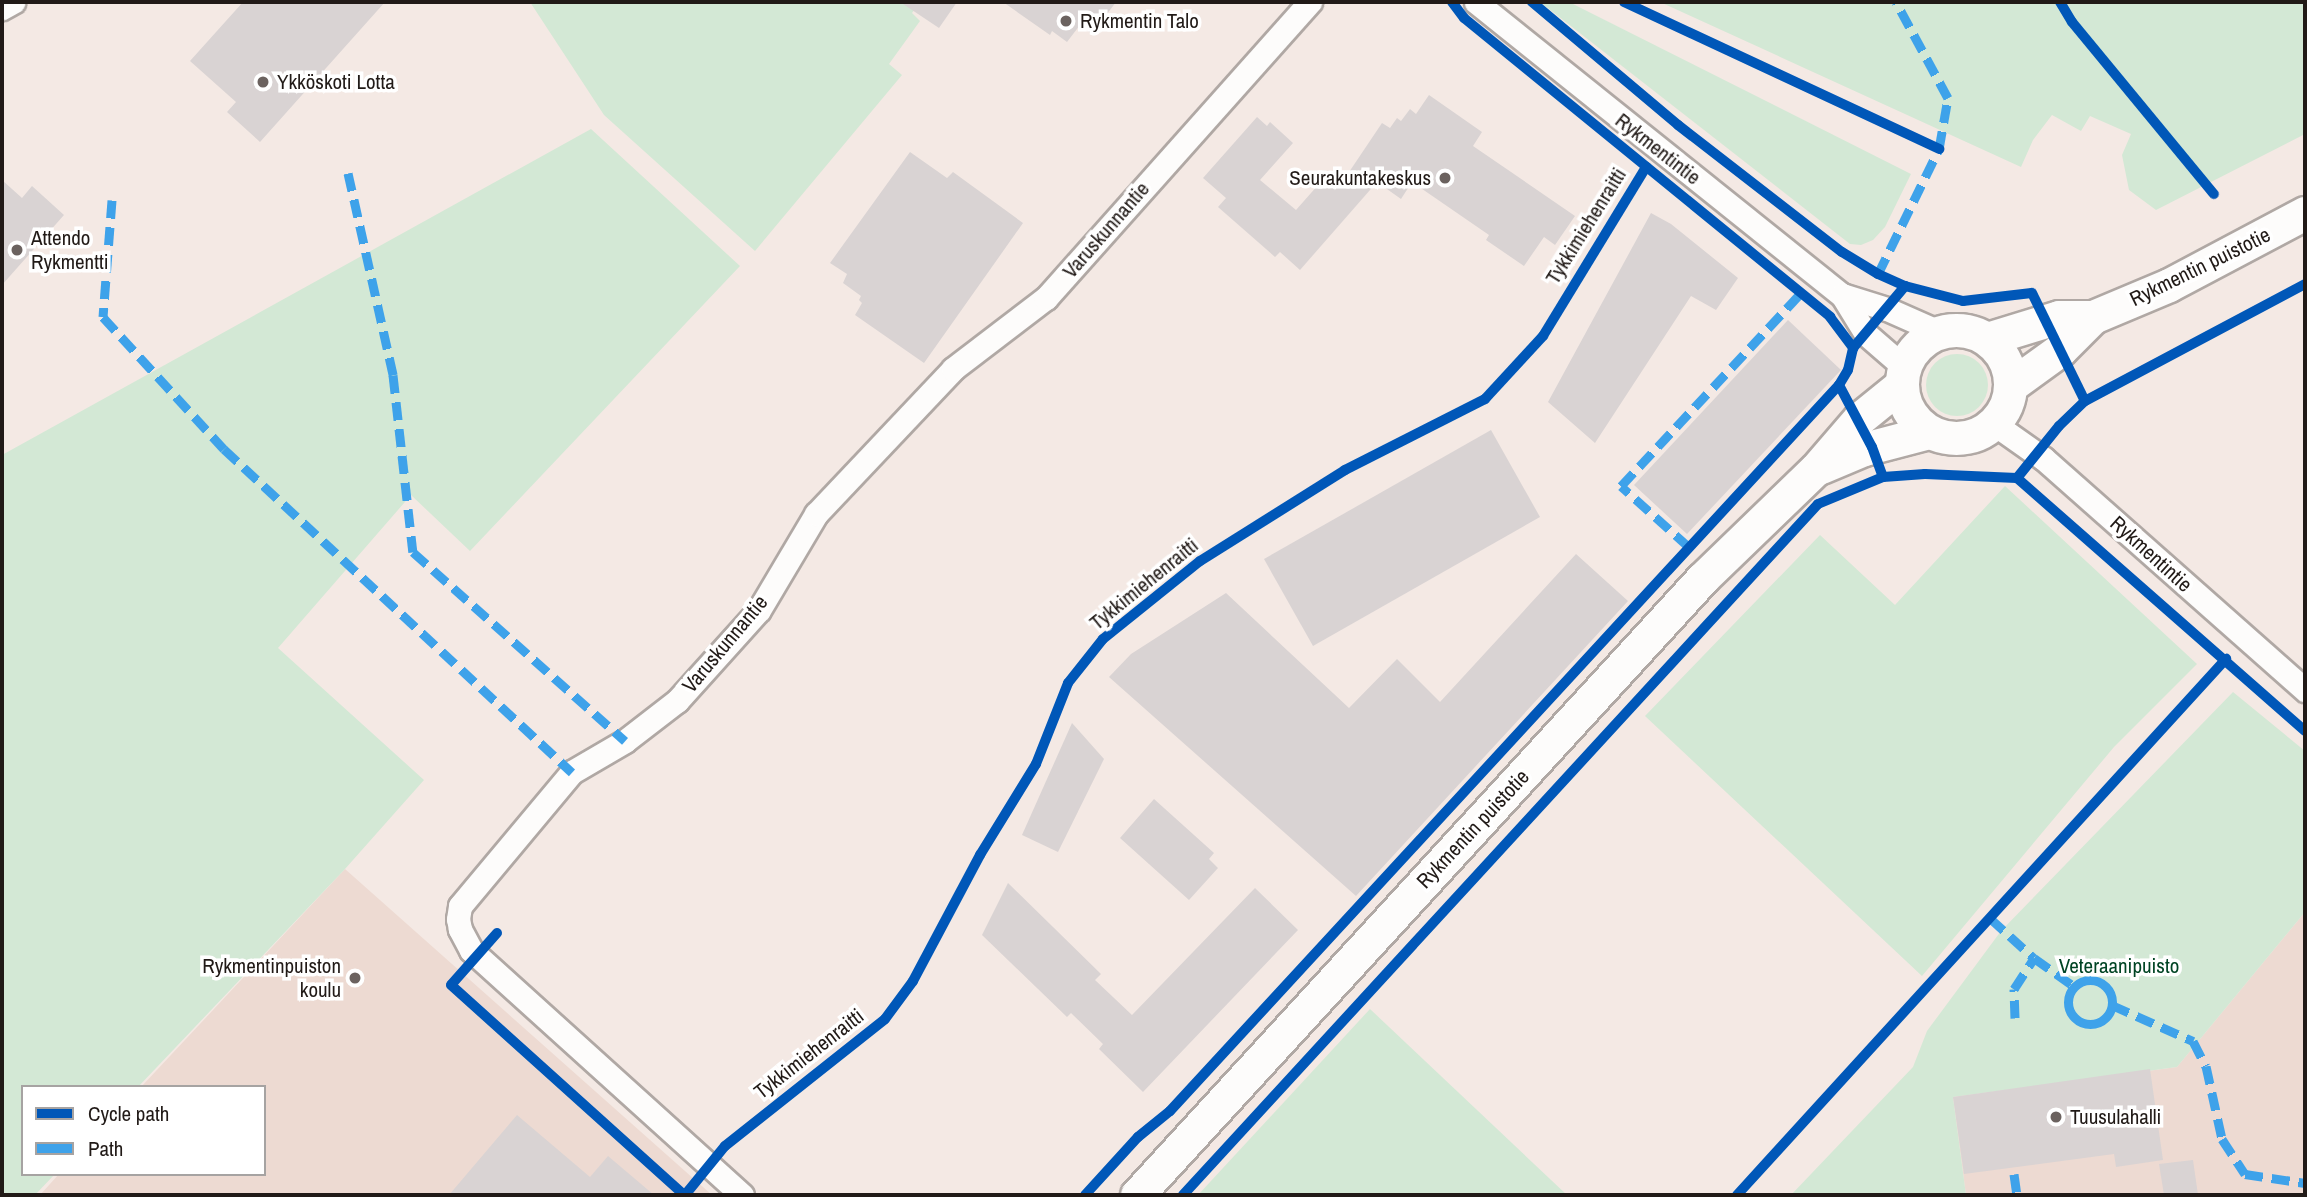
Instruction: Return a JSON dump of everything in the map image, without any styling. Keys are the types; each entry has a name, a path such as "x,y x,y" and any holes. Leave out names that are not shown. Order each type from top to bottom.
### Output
{"street":[{"path":"2,8 13,2"},
{"name":"Varuskunnantie","path":"742,1195 471,950 460,929 460,906 572,772 625,741 677,701 759,610 816,514 953,369 1046,298 1310,2"},
{"name":"Rykmentintie","path":"1476,2 1842,295 1866,334 1902,376"},
{"name":"Rykmentin puistotie","path":"1987,339 2059,317 2092,317 2169,285 2305,214"},
{"name":"Rykmentintie","path":"1842,295 1887,309 1939,332"},
{"name":"Rykmentin puistotie","path":"2010,386 2060,350 2092,317"},
{"path":"1955,329 1972,332 1987,339 2004,359 2010,386 2005,406 1993,424 1979,433 1962,438 1945,438 1929,432 1914,420 1904,404 1902,376 1917,345 1939,332 1955,329"},
{"name":"Rykmentin puistotie","path":"1137,1195 1702,579 1816,469 1858,419 1902,376"},
{"name":"Rykmentintie","path":"1993,424 2044,458 2305,690"},
{"name":"Rykmentin puistotie","path":"1816,469 1864,449 1929,432"}],"shaded area":[{"name":"Rykmentinpuiston koulu","path":"345,869 712,1195 40,1195 57,1176 266,1176 266,1085 143,1085"},
{"path":"2305,912 2305,1195 1966,1195 1953,1097 2177,1067"}],"green space":[{"path":"530,2 920,2 912,13 920,21 889,64 902,75 755,251 604,115"},
{"path":"1540,2 1569,2 1911,174 1885,227 1873,240 1861,245 1850,244"},
{"path":"1660,2 2305,2 2305,134 2156,210 2129,190 2122,155 2131,134 2090,116 2081,131 2052,115 2033,140 2021,167"},
{"path":"591,129 740,266 470,551 411,495 278,648 424,780 345,869 140,1085 21,1085 21,1176 53,1176 35,1195 2,1195 2,455"},
{"path":"1957,354 1969,356 1979,363 1986,373 1986,397 1979,407 1969,414 1957,416 1945,414 1935,407 1928,397 1926,385 1928,373 1935,363 1945,356"},
{"path":"2005,486 2197,664 2114,747 1922,976 1645,716 1820,535 1895,605"},
{"name":"Veteraanipuisto","path":"2233,692 2305,751 2305,912 2177,1067 1953,1097 1966,1195 1791,1195 1913,1067 1927,1031 2001,931"},
{"path":"1370,1009 1567,1195 1198,1195"}],"building":[{"name":"Ykköskoti Lotta","path":"243,2 385,2 260,142 227,112 236,102 190,61"},
{"path":"900,2 957,2 939,28"},
{"name":"Rykmentin Talo","path":"1003,2 1116,2 1092,34 1080,25 1067,42 1052,31 1050,35"},
{"path":"1429,95 1482,132 1473,146 1575,216 1555,245 1544,237 1524,266 1486,240 1489,235 1412,182 1401,199 1377,182 1300,270 1280,252 1275,257 1218,207 1226,198 1203,178 1257,117 1267,126 1270,122 1293,143 1260,180 1296,210 1326,176 1339,187 1382,123 1390,128 1397,118 1401,121 1410,109 1416,114"},
{"path":"910,152 947,178 953,172 1023,223 924,363 855,315 862,303 859,300 861,296 843,283 847,274 830,263"},
{"name":"Attendo Rykmentti","path":"2,180 22,198 32,186 64,215 2,285"},
{"path":"1651,213 1671,224 1738,278 1716,310 1691,296 1595,443 1548,402"},
{"path":"1788,320 1841,370 1687,534 1634,485"},
{"path":"1491,430 1540,517 1313,646 1264,559"},
{"path":"1576,554 1628,601 1356,896 1109,677 1131,654 1226,593 1349,708 1397,659 1440,702"},
{"path":"1072,723 1104,759 1058,852 1022,835"},
{"path":"1154,799 1214,853 1209,859 1218,868 1189,900 1120,838"},
{"path":"1008,883 1101,974 1095,980 1132,1015 1255,888 1298,930 1143,1092 1099,1049 1103,1044 1071,1013 1067,1017 982,935"},
{"name":"Tuusulahalli","path":"2150,1069 2163,1160 2116,1167 2114,1154 1964,1174 1953,1097"},
{"path":"517,1115 590,1177 608,1156 654,1195 449,1195"},
{"path":"2193,1160 2198,1195 2164,1195 2159,1164"}],"marked path":[{"path":"1878,274 1939,149 1948,98 1896,2"},
{"path":"348,173 393,375 413,552 625,741"},
{"path":"112,200 103,317 224,449 572,772"},
{"path":"1689,547 1621,486 1801,293"},
{"path":"1990,918 2034,958"},
{"path":"2015,1018 2014,989 2034,958 2075,987"},
{"path":"2090,980 2105,987 2112,1002 2105,1017 2090,1024 2075,1017 2068,1002 2075,987 2090,980"},
{"path":"2112,1005 2193,1041 2206,1066 2222,1139 2245,1174 2305,1183"},
{"path":"2014,1174 2017,1195"}],"cycle path":[{"path":"1452,2 1464,18 1830,317 1853,348"},
{"path":"1532,2 1678,125 1842,252 1878,274 1905,286 1963,301 2032,293 2085,401"},
{"path":"1624,2 1939,149"},
{"path":"2060,2 2072,22 2214,194"},
{"name":"Tykkimiehenraitti","path":"685,1195 725,1146 885,1019 913,981 980,855 1036,764 1068,683 1103,639 1200,561 1345,470 1485,399 1543,336 1646,167"},
{"path":"1183,1195 1818,504 1883,477 1925,474 2017,478 2059,426 2085,401 2305,284"},
{"path":"1085,1195 1138,1137 1170,1111 1839,385 1848,370 1853,348 1905,286"},
{"path":"1839,385 1872,447 1883,477"},
{"path":"2017,478 2305,731"},
{"path":"1737,1195 2226,659"},
{"path":"497,933 451,985 684,1195"}],"place":[{"name":"Rykmentin Talo","path":"1066,21"},
{"name":"Ykköskoti Lotta","path":"263,82"},
{"name":"Seurakuntakeskus","path":"1445,178"},
{"name":"Attendo Rykmentti","path":"17,250"},
{"name":"Rykmentinpuiston koulu","path":"355,978"},
{"name":"Tuusulahalli","path":"2056,1117"}]}
